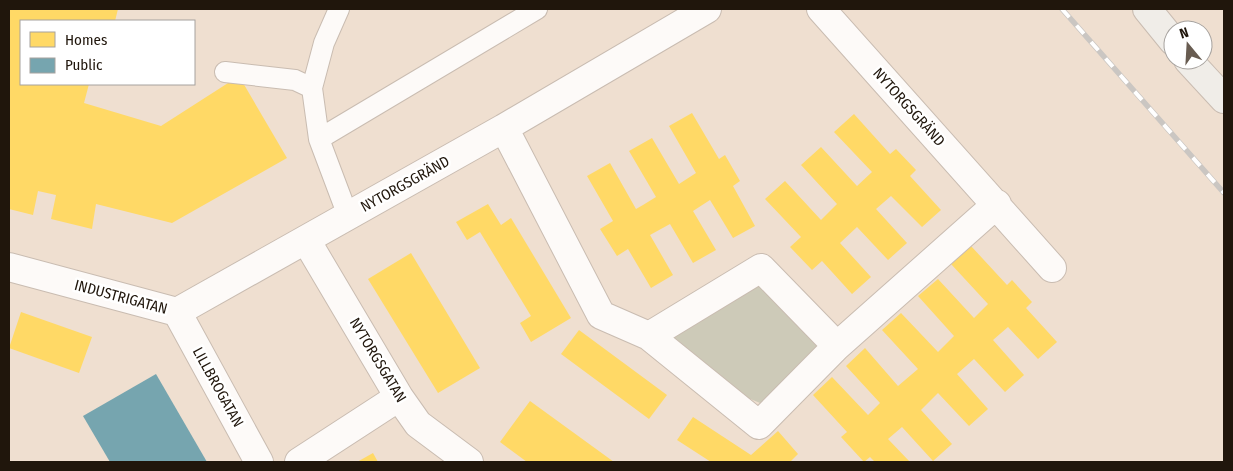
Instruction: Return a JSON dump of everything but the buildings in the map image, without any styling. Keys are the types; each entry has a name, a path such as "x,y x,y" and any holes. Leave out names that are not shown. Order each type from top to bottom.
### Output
{"main road":[{"path":"1147,9 1163,29"},
{"path":"1197,70 1224,99"}],"street":[{"name":"NYTORGSGRÄND","path":"306,240 504,128 707,9"},
{"name":"NYTORGSGRÄND","path":"821,9 997,204 1052,268"},
{"path":"504,128 601,314 649,336 759,425 837,346 997,204"},
{"name":"INDUSTRIGATAN","path":"9,267 177,312 306,240"},
{"name":"NYTORGSGATAN","path":"306,240 399,397 418,424 469,462"},
{"path":"649,336 760,268 837,346"},
{"name":"LILLBROGATAN","path":"177,312 259,462"},
{"path":"299,462 399,397"}],"lane":[{"path":"318,139 537,9"},
{"path":"342,12 324,43 312,88 318,139 348,216"},
{"path":"225,72 295,80 312,88"}],"shaded area":[{"path":"756,281 819,344 815,353 760,403 748,398 675,342 673,330"}],"railway":[{"path":"1062,9 1224,193"}]}
